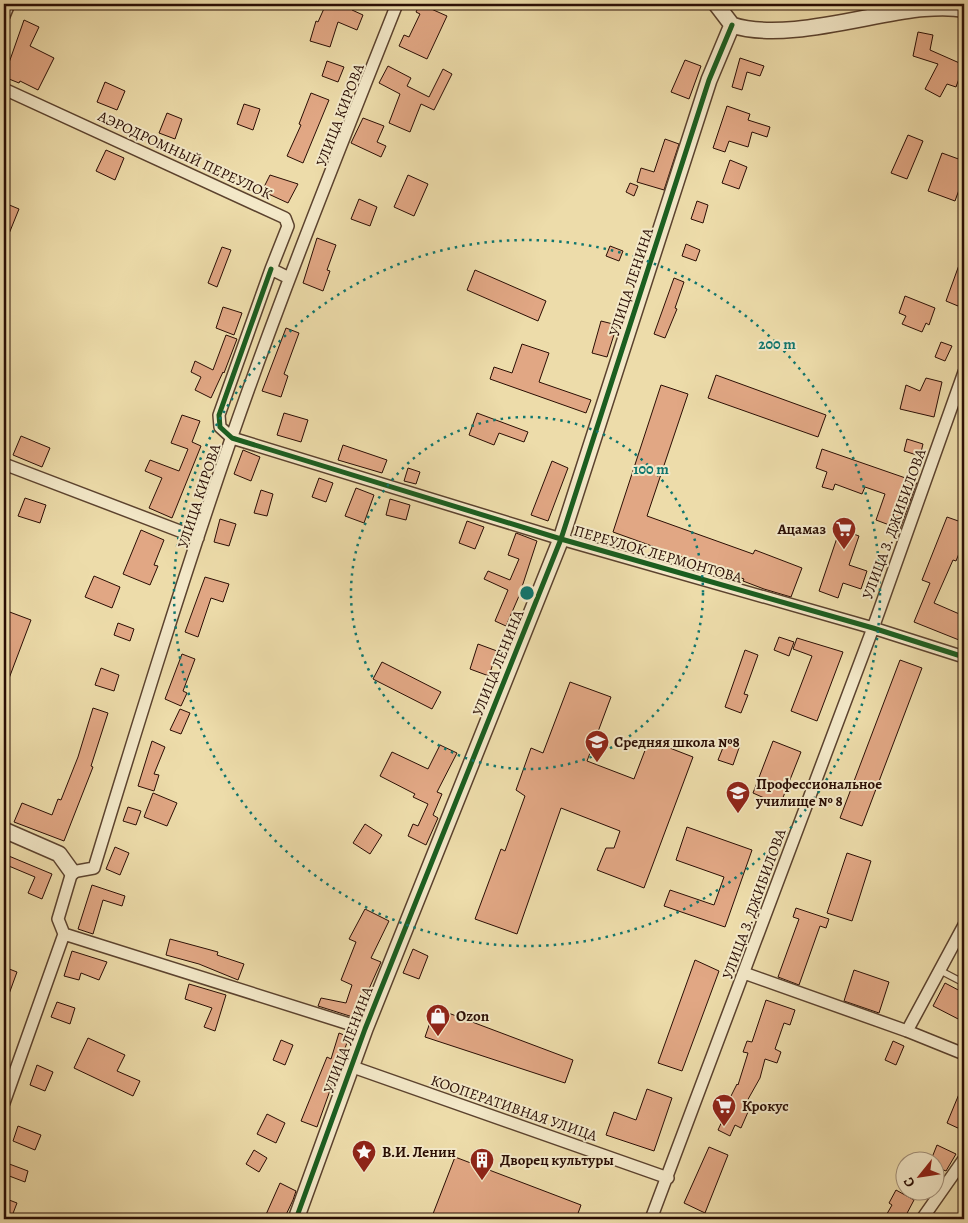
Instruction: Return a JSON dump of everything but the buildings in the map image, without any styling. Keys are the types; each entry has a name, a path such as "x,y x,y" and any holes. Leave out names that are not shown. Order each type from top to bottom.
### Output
{"street":[{"path":"4,16 9,4"},
{"name":"УЛИЦА КИРОВА","path":"72,872 94,868 198,538 232,438 289,278 396,4"},
{"path":"716,4 732,25 756,30 782,31 908,10 934,8 964,10"},
{"name":"УЛИЦА ЛЕНИНА","path":"296,1219 350,1066 561,539 709,80 732,25"},
{"name":"АЭРОДРОМНЫЙ ПЕРЕУЛОК","path":"4,89 285,218 288,226 219,415 220,427 232,438"},
{"path":"271,269 289,278"},
{"name":"УЛИЦА З. ДЖИБИЛОВА","path":"651,1219 873,628 964,372"},
{"name":"ПЕРЕУЛОК ЛЕРМОНТОВА","path":"232,438 561,539 873,628 964,656"},
{"path":"4,464 198,538"},
{"path":"4,830 59,854 72,872 58,919 64,934 4,1103"},
{"path":"907,1031 942,971 963,930"},
{"path":"64,934 365,1029"},
{"path":"744,973 907,1031 964,1054"},
{"name":"КООПЕРАТИВНАЯ УЛИЦА","path":"350,1066 668,1178"},
{"path":"922,1219 964,1159"}],"lane":[{"path":"942,971 964,983"}],"cycle path":[{"path":"296,1219 365,1029 561,539 709,80 732,25"},
{"path":"271,269 219,415 220,427 232,438 561,539 873,628 964,657"}],"place":[{"name":"Ацамаз","path":"844,550"},
{"name":"Средняя школа №8","path":"597,763"},
{"name":"Профессиональное училище № 8","path":"738,814"},
{"name":"Ozon","path":"438,1037"},
{"name":"Крокус","path":"724,1127"},
{"name":"В.И. Ленин","path":"364,1173"},
{"name":"Дворец культуры","path":"482,1181"}]}
